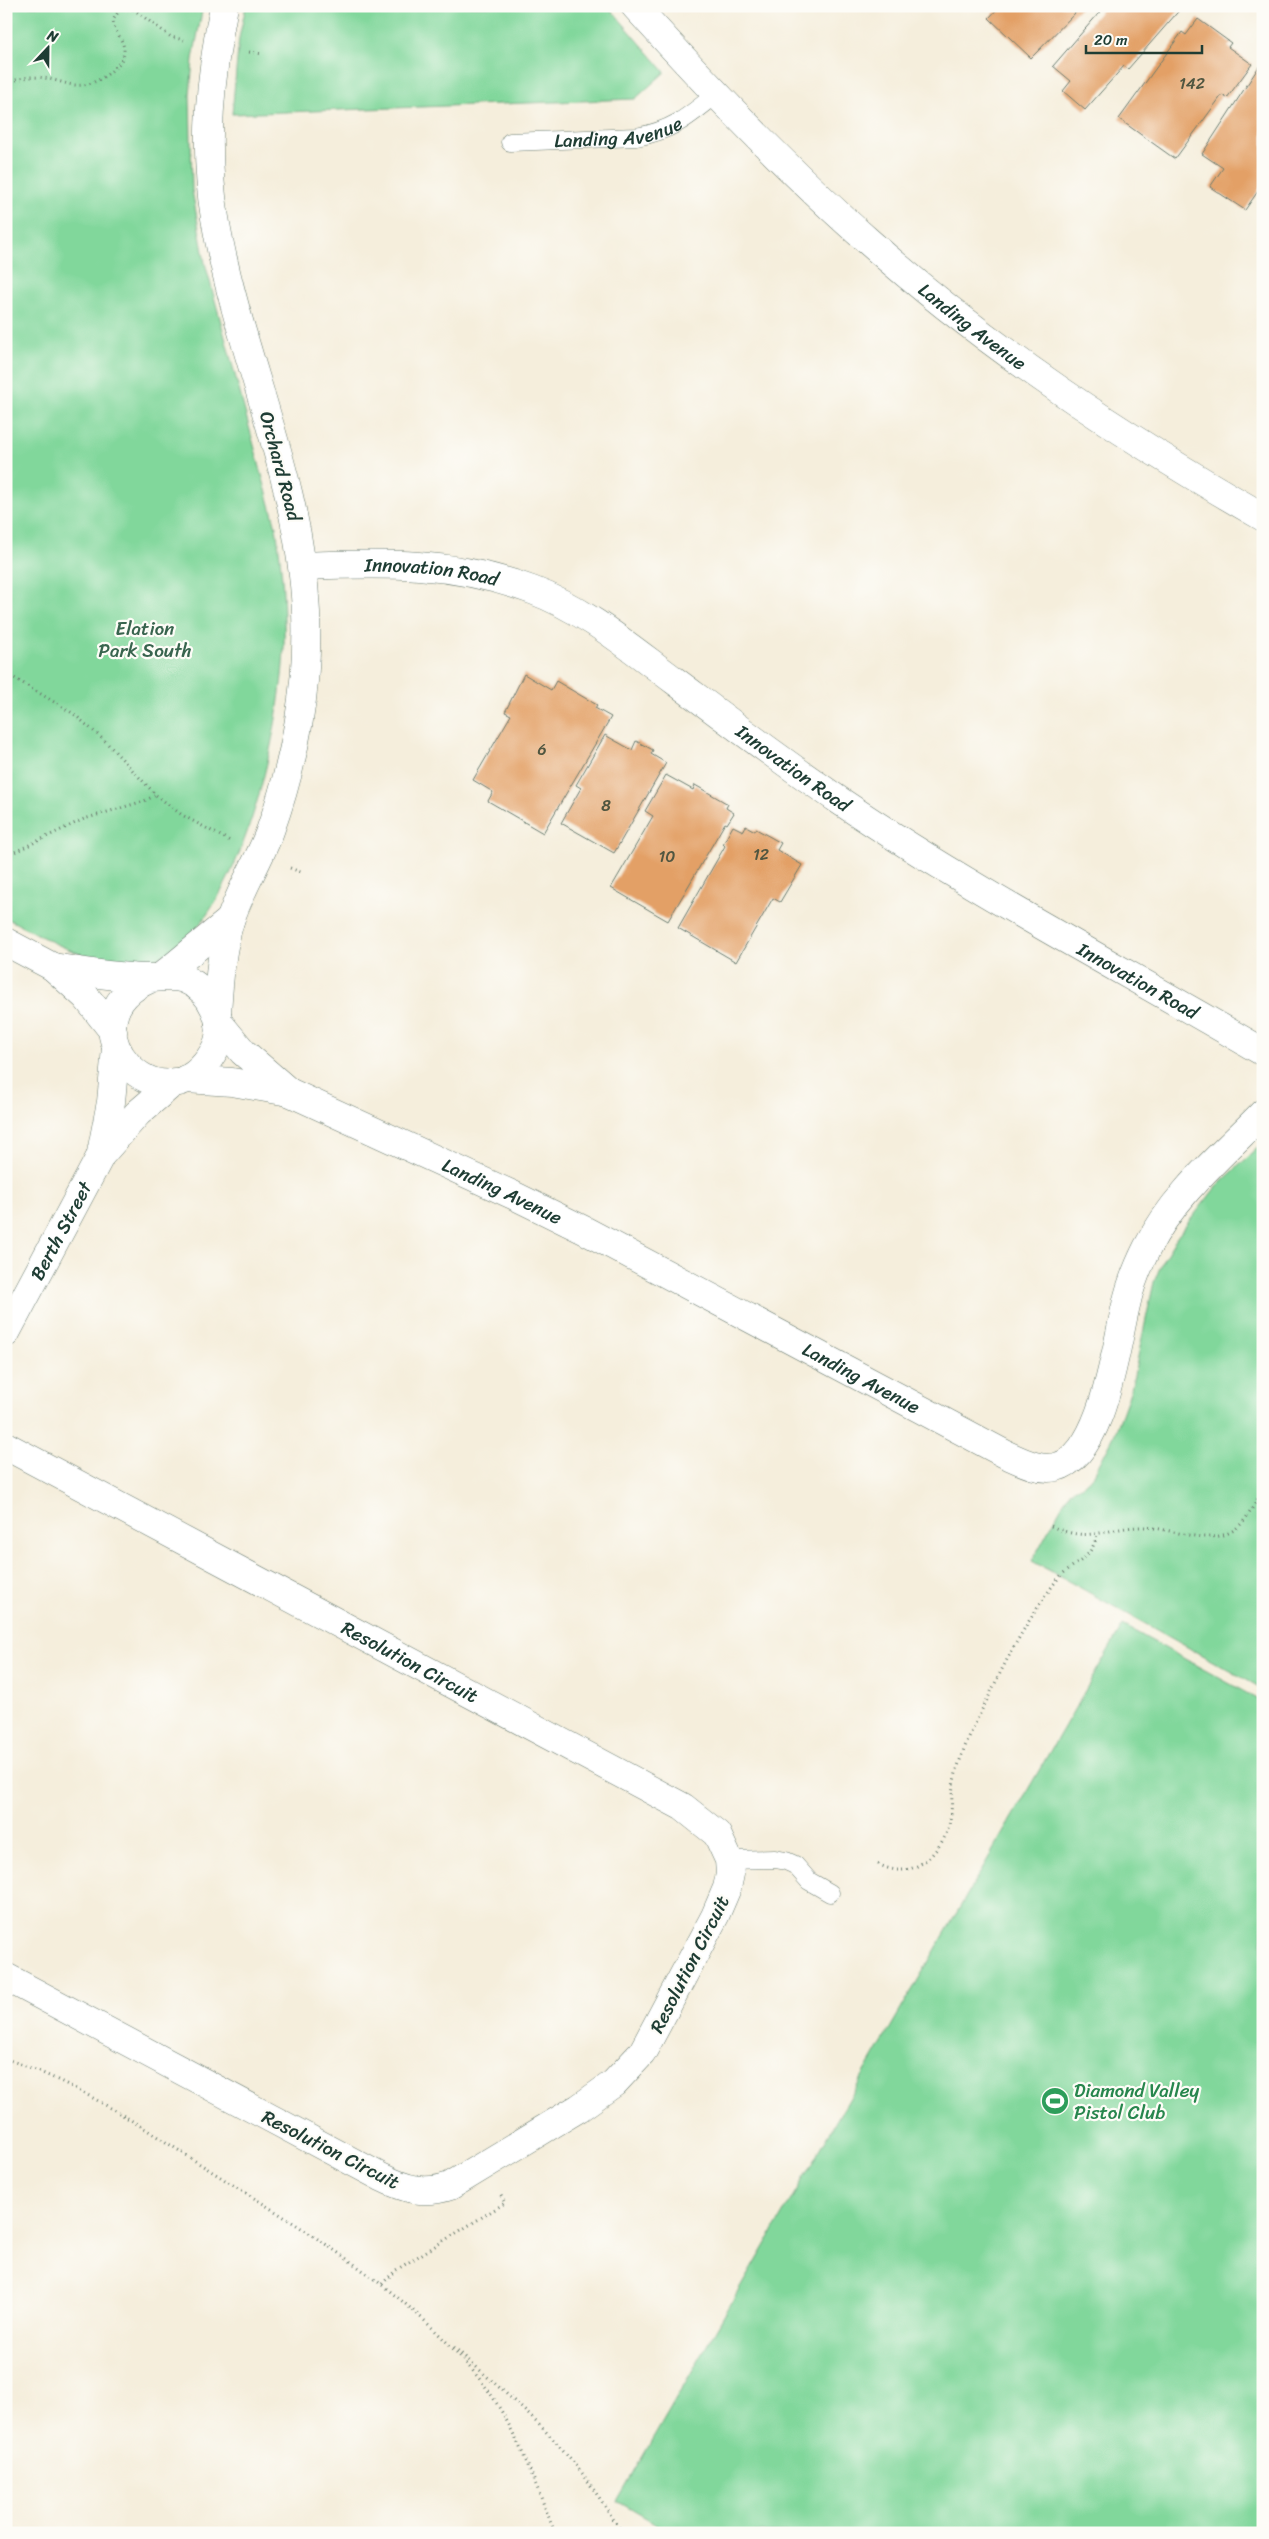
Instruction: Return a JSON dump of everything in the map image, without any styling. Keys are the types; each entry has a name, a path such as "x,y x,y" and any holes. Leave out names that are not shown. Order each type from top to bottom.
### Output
{"street":[{"name":"Orchard Road","path":"218,1018 220,970 230,920 261,855 284,787 301,699 306,655 303,566 296,520 226,266 215,218 210,176 209,126 216,46 224,6"},
{"name":"Landing Avenue","path":"635,6 715,95 861,235 930,294 1084,406 1263,517"},
{"name":"Innovation Road","path":"303,566 386,563 436,566 485,575 532,590 572,607 613,633 753,740 841,802 942,867 1263,1052"},
{"name":"Orchard Road","path":"156,977 230,920"},
{"path":"6,942 53,966 86,997 114,1040 123,1061 134,1072 146,1079 180,1080 199,1071 209,1061 216,1048 218,1018 205,993 196,985 180,978 105,975 53,966"},
{"path":"114,1040 114,1017 119,1004 128,992 156,977"},
{"name":"Landing Avenue","path":"218,1018 243,1052 290,1092"},
{"name":"Berth Street","path":"101,1155 111,1102 114,1040"},
{"name":"Landing Avenue","path":"180,1080 232,1082 290,1092 513,1195 1005,1454 1041,1467 1056,1467 1071,1460 1084,1445 1095,1426 1104,1402 1126,1303 1135,1277 1162,1222 1204,1169 1263,1113"},
{"name":"Berth Street","path":"6,1333 101,1155 138,1112 180,1080"},
{"name":"Resolution Circuit","path":"6,1446 683,1807 717,1834 729,1860 727,1888 715,1916 652,2036 631,2067 614,2083 579,2108 450,2186 438,2190 414,2190 399,2186 6,1977"}],"lane":[{"name":"Landing Avenue","path":"510,142 636,137 656,134 675,126 715,95"},
{"path":"729,1860 776,1859 786,1861 795,1865 809,1881 830,1893"}],"path":[{"path":"6,82 32,77 78,86 88,84 103,77 117,66 123,54 122,43 112,20 122,6"},
{"path":"6,672 74,714 105,741 156,795 195,824 303,873"},
{"path":"6,856 17,853 84,819 144,801 156,795"},
{"path":"1051,1526 1075,1534 1097,1535 1141,1527 1161,1528 1210,1537 1234,1530 1243,1521 1263,1489"},
{"path":"878,1864 896,1872 907,1870 920,1864 940,1844 952,1818 952,1792 958,1765 988,1696 1055,1583 1068,1569 1085,1560 1091,1552 1097,1535"},
{"path":"6,2059 43,2072 96,2100 234,2185 381,2284 414,2309 523,2409 558,2445 581,2472 622,2533"},
{"path":"381,2284 396,2270 505,2203 482,2166"},
{"path":"441,2335 494,2398 525,2461 555,2533"}],"green space":[{"name":"Elation Park South","path":"6,6 203,6 193,59 190,95 192,190 205,263 276,527 283,587 284,647 281,683 264,777 248,828 229,876 205,917 177,947 144,962 126,963 90,957 72,951 6,918"},
{"path":"246,6 608,6 665,72 635,99 232,114 239,38"},
{"path":"1263,1143 1263,1689 1032,1561 1070,1491 1083,1485 1093,1476 1114,1436 1131,1389 1154,1282 1163,1260 1177,1237 1216,1187"},
{"name":"Diamond Valley Pistol Club","path":"1123,1625 1263,1702 1263,2533 672,2533 617,2501"}],"building":[{"path":"1000,6 1082,6 1031,58 989,18"},
{"path":"1105,6 1183,6 1128,69 1124,66 1085,110 1063,91 1071,81 1053,66"},
{"path":"1198,19 1231,43 1228,47 1252,64 1227,98 1222,95 1175,159 1119,119 1182,32 1186,35"},
{"path":"1260,65 1263,66 1263,184 1245,210 1210,187 1223,168 1202,154"},
{"path":"524,674 551,690 556,681 597,705 595,708 611,717 543,833 488,801 493,792 473,780 511,715 505,712"},
{"path":"605,735 632,750 636,741 653,750 651,754 666,763 614,853 561,823 581,788 576,785"},
{"path":"666,775 693,790 695,785 728,804 726,808 734,813 727,824 725,823 668,921 611,888 653,816 645,811"},
{"path":"733,826 743,831 746,826 755,831 756,829 781,843 777,850 802,865 780,902 773,898 736,962 678,928 725,846 723,844"}],"place":[{"name":"Diamond Valley Pistol Club","path":"1055,2101"}]}
